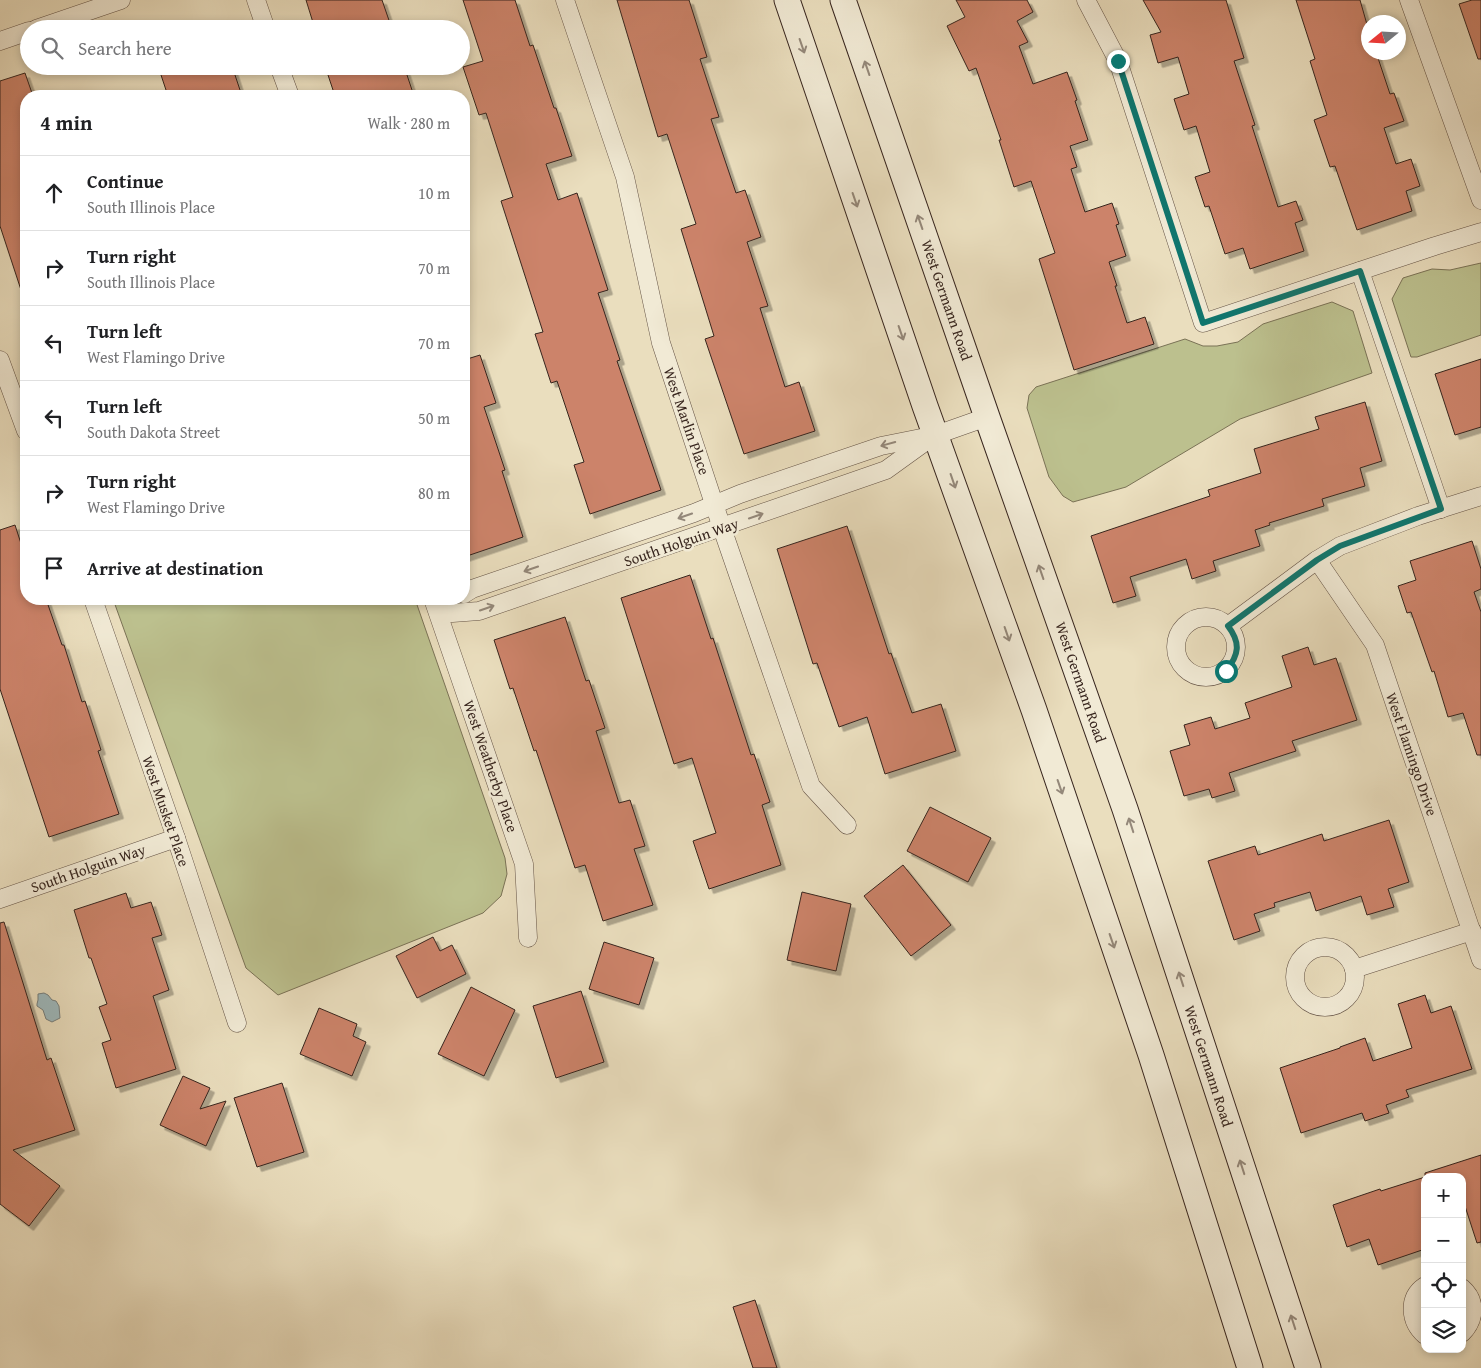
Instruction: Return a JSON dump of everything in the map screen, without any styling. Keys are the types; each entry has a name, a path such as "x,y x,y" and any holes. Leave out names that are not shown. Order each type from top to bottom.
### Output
{"main road":[{"path":"786,0 936,435 1034,710 1145,1036 1250,1368"},
{"name":"West Germann Road","path":"843,0 1125,809 1308,1368"}],"street":[{"path":"62,20 121,0"},
{"path":"256,0 263,20"},
{"name":"West Marlin Place","path":"565,0 624,177 661,343 722,528 811,786 847,825"},
{"path":"1086,0 1118,61 1203,323 1481,232"},
{"path":"1409,0 1481,200"},
{"path":"0,41 20,34"},
{"path":"282,75 288,90"},
{"path":"1360,271 1441,509"},
{"path":"0,360 20,415"},
{"name":"South Holguin Way","path":"470,590 881,446 936,435 987,417"},
{"name":"South Holguin Way","path":"436,606 479,611 722,528 886,470 936,435"},
{"path":"1228,626 1317,560 1340,546 1481,496"},
{"name":"West Flamingo Drive","path":"1317,560 1376,645 1481,960"},
{"name":"West Musket Place","path":"95,605 238,1023"},
{"name":"West Weatherby Place","path":"436,606 524,864 528,938"},
{"name":"South Holguin Way","path":"0,899 176,838"},
{"path":"1354,969 1472,931"},
{"path":"1421,1289 1415,1297 1412,1307 1416,1326 1421,1331"},
{"path":"1466,1330 1472,1319 1471,1294"}],"green space":[{"path":"1481,263 1481,335 1417,357 1411,357 1392,299 1403,278 1432,269 1450,270"},
{"path":"1332,302 1353,311 1372,373 1240,419 1126,487 1073,502 1063,496 1049,477 1027,408 1029,395 1036,387 1185,339 1203,346 1217,346 1238,342 1263,324"},
{"path":"115,605 417,605 505,858 507,874 501,896 483,913 278,995 246,968"}],"water":[{"path":"44,993 56,1001 59,1006 60,1018 52,1022 46,1019 43,1010 37,1006 38,994"}],"building":[{"path":"306,0 382,0 389,20 312,20"},
{"path":"463,0 515,0 530,46 533,45 572,156 546,164 558,200 577,193 608,290 598,293 620,360 617,361 661,490 590,514 574,465 584,462 557,381 551,383 535,334 543,332 501,201 513,197 486,113 479,115 466,75 470,75 470,65 483,61"},
{"path":"617,0 689,0 707,57 700,59 719,117 711,119 736,193 745,190 761,237 747,242 768,306 760,308 785,387 799,382 815,431 744,454 705,339 714,336 681,229 696,224 667,134 658,137"},
{"path":"956,0 1027,0 1033,12 1017,21 1028,42 1019,46 1033,84 1067,72 1088,140 1070,146 1077,167 1071,169 1085,212 1112,203 1119,224 1116,225 1126,256 1109,262 1117,286 1115,286 1127,323 1145,317 1154,344 1074,370 1039,259 1055,253 1031,181 1014,187 999,140 1001,140 976,68 969,71 947,26 965,17"},
{"path":"1143,0 1226,0 1244,58 1234,61 1255,125 1252,126 1278,207 1296,201 1303,220 1295,223 1304,251 1250,269 1243,248 1225,254 1209,206 1205,207 1195,177 1210,172 1196,126 1184,130 1174,99 1189,94 1178,57 1158,63 1150,35 1161,32"},
{"path":"1296,0 1360,0 1364,15 1361,15 1361,60 1379,60 1390,94 1394,93 1404,121 1384,128 1396,164 1411,159 1420,186 1406,191 1412,211 1357,230 1335,166 1330,167 1314,120 1327,115 1310,61 1315,59"},
{"path":"1472,0 1481,0 1481,59 1478,59 1459,4"},
{"path":"20,75 26,75 31,90 20,90 20,287 0,226 0,81"},
{"path":"161,75 235,75 240,90 166,90"},
{"path":"328,75 407,75 412,90 333,90"},
{"path":"480,355 496,403 484,407 505,470 502,471 523,537 470,555 470,358"},
{"path":"1481,359 1481,427 1455,435 1435,374"},
{"path":"1365,402 1382,461 1360,468 1365,486 1322,499 1324,506 1269,523 1270,525 1255,530 1260,546 1213,561 1216,571 1192,579 1186,559 1130,577 1136,596 1113,603 1091,536 1210,496 1208,490 1261,473 1254,449 1319,429 1315,417"},
{"path":"15,525 20,540 20,605 48,605 62,645 64,645 82,702 85,701 101,750 98,751 119,814 49,837 0,689 0,530"},
{"path":"847,526 889,654 891,653 912,713 941,704 956,751 885,774 867,717 839,727 817,663 813,664 777,549"},
{"path":"1472,541 1481,569 1481,589 1474,592 1481,612 1481,755 1477,755 1463,713 1448,717 1434,671 1432,672 1411,612 1407,613 1398,586 1416,580 1410,561"},
{"path":"690,575 711,639 713,638 751,755 754,754 770,802 762,805 781,865 709,889 693,841 716,833 692,758 674,764 621,598"},
{"path":"565,617 586,681 589,680 605,728 596,731 619,803 630,800 645,846 634,849 653,905 603,921 585,865 575,868 536,750 534,751 513,688 510,689 494,640"},
{"path":"1308,647 1314,665 1336,658 1357,720 1292,741 1296,751 1229,773 1235,791 1212,798 1209,789 1184,796 1170,751 1190,745 1184,725 1211,717 1215,729 1250,718 1245,703 1292,687 1282,656"},
{"path":"930,807 991,838 968,882 907,851"},
{"path":"1389,820 1409,882 1388,889 1394,907 1367,915 1361,896 1316,911 1310,892 1274,903 1275,907 1254,914 1260,931 1234,940 1208,861 1255,846 1258,855 1322,834 1324,841"},
{"path":"903,865 951,925 911,956 864,896"},
{"path":"802,892 851,904 836,971 787,960"},
{"path":"126,893 131,908 151,902 162,935 152,938 169,990 153,996 176,1069 116,1088 102,1043 111,1040 99,1007 107,1004 91,958 89,958 74,910"},
{"path":"4,922 47,1060 51,1058 75,1130 13,1150 60,1186 29,1226 0,1204 0,923"},
{"path":"433,937 440,951 452,945 466,974 417,998 396,956"},
{"path":"604,942 654,958 639,1005 589,989"},
{"path":"471,987 515,1010 484,1076 438,1054"},
{"path":"581,991 604,1062 556,1078 533,1006"},
{"path":"1425,995 1431,1013 1451,1006 1472,1069 1406,1090 1409,1097 1386,1105 1389,1113 1365,1121 1362,1113 1301,1133 1280,1068 1365,1038 1373,1061 1412,1048 1398,1004"},
{"path":"319,1008 357,1024 353,1036 366,1042 352,1076 300,1054"},
{"path":"183,1076 210,1088 200,1109 226,1101 206,1146 160,1125"},
{"path":"282,1083 304,1152 257,1167 234,1098"},
{"path":"1481,1155 1481,1242 1477,1243 1466,1209 1466,1173 1425,1173"},
{"path":"1421,1178 1421,1250 1378,1265 1369,1239 1347,1247 1333,1205 1380,1189 1381,1191"},
{"path":"755,1300 777,1368 753,1368 733,1307"}],"route":[{"path":"1118,61 1203,323 1360,271 1441,509 1340,546 1317,560 1228,626 1234,634 1237,644 1236,654 1226,671"}]}
